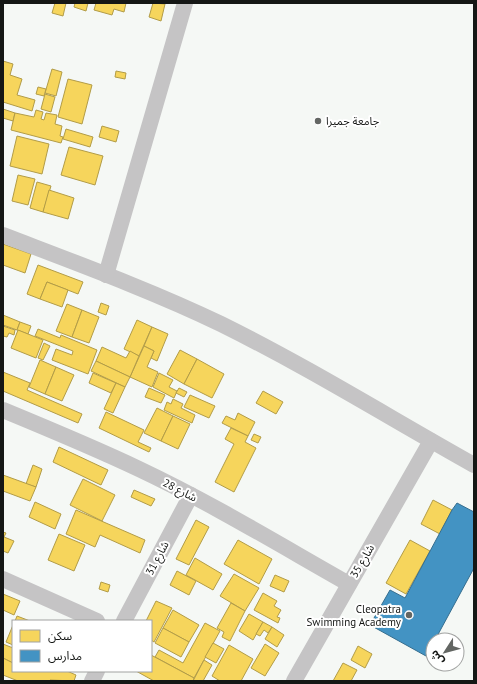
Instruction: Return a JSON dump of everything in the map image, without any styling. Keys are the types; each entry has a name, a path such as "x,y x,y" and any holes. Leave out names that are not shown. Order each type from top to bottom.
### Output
{"street":[{"path":"106,275 185,3"},
{"path":"3,235 181,306 260,344 474,465"},
{"name":"شارع 28","path":"3,410 132,466 191,495 349,584"},
{"name":"شارع 35","path":"294,681 431,441"},
{"name":"شارع 31","path":"125,620 191,495"},
{"path":"3,579 95,620"},
{"path":"92,681 96,672"}],"building: سكن":[{"path":"55,3 66,3 63,16 52,13"},
{"path":"75,3 88,3 86,11 74,7"},
{"path":"96,3 126,3 124,12 114,9 112,15 94,10"},
{"path":"153,3 165,4 161,21 149,17"},
{"path":"3,61 13,64 10,75 22,79 17,95 35,100 32,111 3,102"},
{"path":"52,69 62,72 56,96 45,93"},
{"path":"116,71 126,73 125,79 115,77"},
{"path":"68,79 92,85 82,124 58,117"},
{"path":"38,87 46,89 44,96 36,94"},
{"path":"45,94 55,97 51,112 41,109"},
{"path":"3,109 15,113 13,121 3,118"},
{"path":"36,110 43,112 41,119 44,120 46,113 57,115 55,124 62,126 60,136 63,137 61,143 11,130 15,113 34,117"},
{"path":"102,126 119,131 116,142 99,137"},
{"path":"66,129 93,137 90,147 63,139"},
{"path":"17,136 49,144 42,174 10,166"},
{"path":"69,147 103,156 95,185 61,175"},
{"path":"18,175 35,179 28,205 12,201"},
{"path":"37,182 51,186 43,212 30,208"},
{"path":"49,190 74,198 68,219 43,212"},
{"path":"3,244 31,254 25,273 3,265"},
{"path":"38,265 83,282 78,294 47,282 40,299 27,294"},
{"path":"47,282 68,290 62,307 40,299"},
{"path":"101,303 109,306 106,315 98,312"},
{"path":"67,304 82,310 72,337 56,331"},
{"path":"82,310 99,317 89,343 72,337"},
{"path":"3,315 20,322 17,330 3,325"},
{"path":"137,320 152,327 139,356 124,349"},
{"path":"20,322 31,326 28,334 17,330"},
{"path":"3,326 15,330 14,335 9,333 7,337 3,336"},
{"path":"152,327 168,334 157,361 151,358 154,351 144,346"},
{"path":"38,329 60,338 61,335 97,350 88,374 52,360 56,349 72,355 73,351 35,336"},
{"path":"18,330 43,340 36,358 11,348"},
{"path":"44,343 50,346 43,360 38,358"},
{"path":"144,346 154,351 147,367 158,372 152,387 130,377"},
{"path":"102,347 126,358 130,351 139,356 130,377 96,361"},
{"path":"180,350 197,359 184,384 167,374"},
{"path":"197,359 224,374 212,398 184,384"},
{"path":"40,360 56,367 45,394 29,387"},
{"path":"96,361 130,377 125,387 91,371"},
{"path":"56,367 74,375 62,401 45,394"},
{"path":"3,372 30,383 27,390 82,414 78,423 3,391"},
{"path":"93,373 116,383 111,393 89,383"},
{"path":"159,373 173,380 169,387 177,391 174,398 153,387"},
{"path":"116,383 125,387 113,413 104,409"},
{"path":"149,388 165,395 161,403 145,397"},
{"path":"179,388 187,392 184,397 176,393"},
{"path":"263,391 283,402 276,414 256,403"},
{"path":"190,395 215,406 209,418 184,407"},
{"path":"173,399 183,404 181,408 195,415 192,423 164,410 167,402 171,404"},
{"path":"157,408 173,416 161,441 144,433"},
{"path":"106,412 144,430 138,442 151,448 149,452 99,428"},
{"path":"238,413 255,422 248,436 222,423 226,416 235,420"},
{"path":"173,416 190,424 178,449 161,441"},
{"path":"231,428 248,436 245,442 256,448 234,492 215,482 234,444 225,439"},
{"path":"254,434 261,437 258,443 251,440"},
{"path":"59,447 108,470 101,485 53,462"},
{"path":"33,465 42,469 36,487 26,484"},
{"path":"3,475 36,487 30,501 3,491"},
{"path":"83,479 115,495 102,521 70,505"},
{"path":"134,490 155,499 151,506 131,497"},
{"path":"433,500 452,510 440,534 421,524"},
{"path":"35,502 61,514 55,529 29,517"},
{"path":"76,510 145,540 140,553 100,535 95,547 66,534"},
{"path":"196,520 209,527 189,565 176,559"},
{"path":"3,532 6,533 4,537 14,541 8,553 3,551"},
{"path":"59,534 85,545 74,571 48,560"},
{"path":"238,540 272,559 259,584 224,564"},
{"path":"410,540 430,551 406,594 386,583"},
{"path":"195,558 222,574 213,590 186,575"},
{"path":"177,571 196,581 189,595 170,585"},
{"path":"234,574 259,588 245,611 220,596"},
{"path":"275,575 289,581 284,592 270,586"},
{"path":"101,582 110,585 108,592 99,589"},
{"path":"263,593 277,601 274,606 281,610 277,617 280,618 278,623 254,610"},
{"path":"3,594 20,601 14,615 3,610"},
{"path":"156,601 172,608 154,642 152,641 152,620 146,620"},
{"path":"231,603 245,611 230,641 222,637 224,632 217,628"},
{"path":"173,610 199,625 189,642 163,628"},
{"path":"249,614 263,622 253,640 239,631"},
{"path":"17,616 27,620 15,620"},
{"path":"263,622 272,627 268,633 264,630 260,636 256,634"},
{"path":"205,623 220,631 194,678 155,657 159,650 183,663"},
{"path":"12,627 12,645 6,642"},
{"path":"272,627 284,635 277,647 265,639"},
{"path":"163,628 189,642 181,657 155,643"},
{"path":"213,643 224,649 216,663 205,657"},
{"path":"3,644 12,648 12,662 3,658"},
{"path":"265,644 279,653 265,676 251,668"},
{"path":"229,645 253,659 241,681 220,681 212,676"},
{"path":"358,646 372,654 365,668 351,660"},
{"path":"152,656 194,678 193,681 154,681 138,672 152,672"},
{"path":"3,658 12,662 12,672 69,672 76,675 74,681 18,681 3,675"},
{"path":"204,660 212,665 203,681 193,681"},
{"path":"343,663 357,670 351,681 333,681"}],"building: مدارس":[{"path":"457,503 474,512 474,568 439,632 425,632 425,655 370,625 390,590 405,598"}],"place":[{"name":"جامعة جميرا","path":"318,121"},
{"name":"Cleopatra Swimming Academy","path":"409,615"}]}
